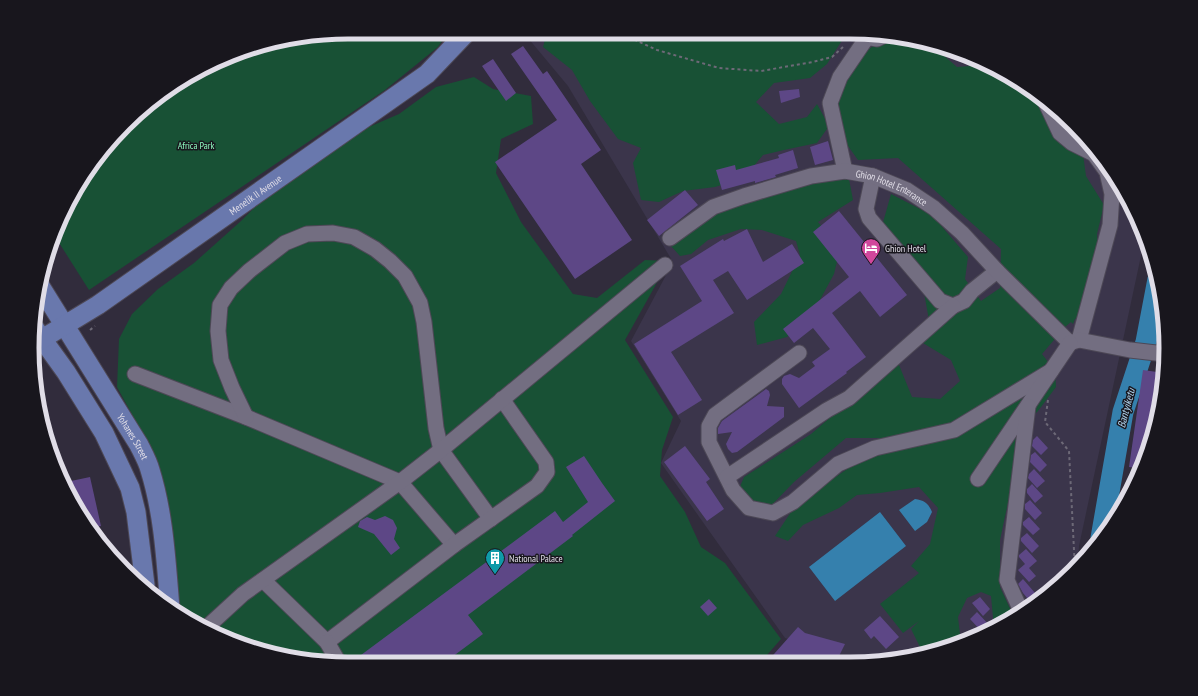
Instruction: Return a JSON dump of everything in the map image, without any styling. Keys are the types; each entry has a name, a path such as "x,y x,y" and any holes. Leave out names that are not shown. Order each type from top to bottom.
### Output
{"main road":[{"name":"Menelik II Avenue","path":"40,335 64,325 98,305 427,74 460,39"},
{"name":"Yohanes Street","path":"44,297 64,325 125,422 139,445 150,468 164,549 169,600"},
{"path":"39,341 70,378 104,433 132,494 136,512 144,580"},
{"path":"104,433 125,422"}],"lane":[{"path":"845,171 830,103 840,77 865,40"},
{"path":"1051,113 1060,133 1072,144 1086,149"},
{"name":"Ghion Hotel Enterance","path":"670,238 713,207 744,196 811,176 845,171 873,176 907,190 934,208 962,233 997,271 1074,341"},
{"path":"873,176 866,209 869,218 940,301 954,306"},
{"path":"978,478 1074,341 1110,225 1112,194 1108,178"},
{"path":"246,417 221,360 218,331 220,305 232,288 249,271 285,242 307,234 333,232 354,237 375,249 405,276 420,303 424,322 436,428 442,450 491,519"},
{"path":"210,624 243,594 400,482 442,450 665,266"},
{"path":"727,477 827,410 849,398 954,306 964,301 972,291 997,271"},
{"path":"1074,341 1159,353"},
{"path":"799,353 715,415 709,426 708,442 733,490 749,508 773,513 793,502 838,464 875,448 954,430 1052,371"},
{"path":"135,374 246,417 400,482 454,545"},
{"path":"327,642 454,545 537,486 547,472 546,462 502,399"},
{"path":"1019,607 1007,580 1028,406"},
{"path":"263,580 327,642 335,656"}],"path":[{"path":"633,39 657,50 719,68 754,70 813,62 832,57 847,44"},
{"path":"1049,393 1045,422 1070,451 1075,559"}],"shaded area":[{"path":"529,39 870,40 910,45 949,55 1005,80 1022,91 1054,116 1082,144 1107,176 1127,211 1143,248 1079,546 1079,555 1054,580 1022,605 987,625 949,641 910,651 870,656 844,657 785,638 661,463 681,421 631,341 673,262 568,86"}],"green space":[{"name":"Africa Park","path":"348,39 443,39 438,47 385,90 89,290 58,241 71,211 91,176 116,144 144,116 176,91 211,71 249,55 288,45"},
{"path":"545,39 842,39 827,64 810,78 774,83 756,102 779,124 807,117 817,104 829,126 817,143 763,155 744,178 715,187 683,191 659,202 641,200 633,163 641,148 618,139 590,101 572,70 543,47"},
{"path":"881,41 890,42 910,45 941,53 957,67 974,66 1005,80 1022,91 1054,116 1081,143 1086,176 1104,205 1097,234 1100,276 1088,308 1075,319 1073,324 1071,322 1065,327 1042,354 1055,371 1056,387 1038,411 1017,431 1017,460 1000,540 1000,587 1011,611 993,622 991,596 981,592 967,598 958,617 960,636 949,641 921,648 911,629 919,621 903,633 880,604 919,573 911,566 930,544 938,508 919,487 857,495 839,508 803,525 788,541 775,536 791,512 818,489 875,450 879,438 846,438 794,482 761,516 736,496 744,477 811,434 897,360 912,397 940,399 960,381 951,360 918,340 929,320 923,287 882,226 891,194 932,215 968,257 965,279 981,301 1000,288 1001,249 898,158 858,160 843,139 836,98 855,58"},
{"path":"474,77 493,89 531,96 533,124 501,139 496,173 521,222 573,294 597,298 645,260 669,261 625,340 673,417 662,450 660,476 685,512 701,547 725,563 781,639 765,657 328,656 288,651 249,641 211,625 177,605 175,564 158,462 117,387 119,339 132,314 158,289 194,263 259,203 355,133 399,114 436,87"},
{"path":"848,174 853,200 818,222 840,249 834,274 815,309 787,337 757,345 754,322 781,294 800,255 796,241 762,230 741,229 708,240 691,254 680,256 670,245 703,219 774,187"}],"water":[{"path":"915,499 926,503 932,512 927,522 915,531 899,510"},
{"path":"880,512 906,546 835,601 809,567"}],"building":[{"path":"523,46 543,74 547,71 601,150 581,164 632,240 575,279 495,162 557,120 511,54"},
{"path":"493,59 516,93 506,101 482,66"},
{"path":"799,89 800,97 781,103 779,91"},
{"path":"828,141 833,160 815,165 810,147"},
{"path":"793,150 798,168 775,175 776,177 722,190 716,170 735,165 736,170 779,158 778,155"},
{"path":"685,190 698,205 659,236 647,220"},
{"path":"839,211 907,295 880,317 860,291 832,313 866,357 846,372 847,373 799,408 782,384 782,379 784,376 790,374 799,378 815,366 812,362 830,349 813,328 794,343 783,329 849,277 813,232"},
{"path":"747,229 763,262 792,244 804,263 747,300 728,271 713,280 734,313 671,352 702,400 678,415 634,344 702,301 680,266 723,239 724,241"},
{"path":"1143,370 1158,372 1153,408 1143,447 1134,468 1129,467"},
{"path":"766,389 769,391 770,395 767,406 784,407 784,417 737,452 732,453 726,444 732,432 718,434 718,428 722,421"},
{"path":"1037,436 1048,448 1041,455 1032,446 1033,440"},
{"path":"685,446 710,479 706,482 724,509 707,521 664,462"},
{"path":"1035,452 1047,465 1040,472 1030,462 1031,455"},
{"name":"National Palace","path":"584,456 615,501 572,535 573,536 468,615 483,634 452,657 362,657 361,655 555,511 563,522 588,502 566,467"},
{"path":"1034,469 1045,481 1037,488 1028,478 1029,474"},
{"path":"90,477 101,526 96,527 91,520 73,488 71,481"},
{"path":"1032,484 1043,496 1035,503 1027,493 1027,489"},
{"path":"1030,500 1042,513 1035,520 1025,509 1025,504"},
{"path":"385,516 393,520 397,528 394,539 400,548 391,555 374,534 358,527 360,521 367,517 375,520"},
{"path":"1029,517 1040,529 1033,535 1023,525 1023,522"},
{"path":"1027,533 1039,546 1032,553 1021,541 1021,538"},
{"path":"1026,549 1037,561 1029,568 1036,576 1029,582 1018,570 1025,564 1019,555"},
{"path":"1023,579 1035,593 1028,599 1018,584"},
{"path":"980,597 990,609 983,616 972,603"},
{"path":"709,599 717,608 708,616 700,607"},
{"path":"977,612 988,624 979,628 970,619"},
{"path":"880,616 899,637 886,649 874,636 871,639 864,630"},
{"path":"798,627 805,633 845,644 838,657 825,657 821,655 819,657 771,657"}],"waterway":[{"name":"Bantyiketu","path":"1103,525 1123,412 1146,342 1154,298"}],"place":[{"name":"Ghion Hotel","path":"871,265"},
{"name":"National Palace","path":"495,575"}]}
